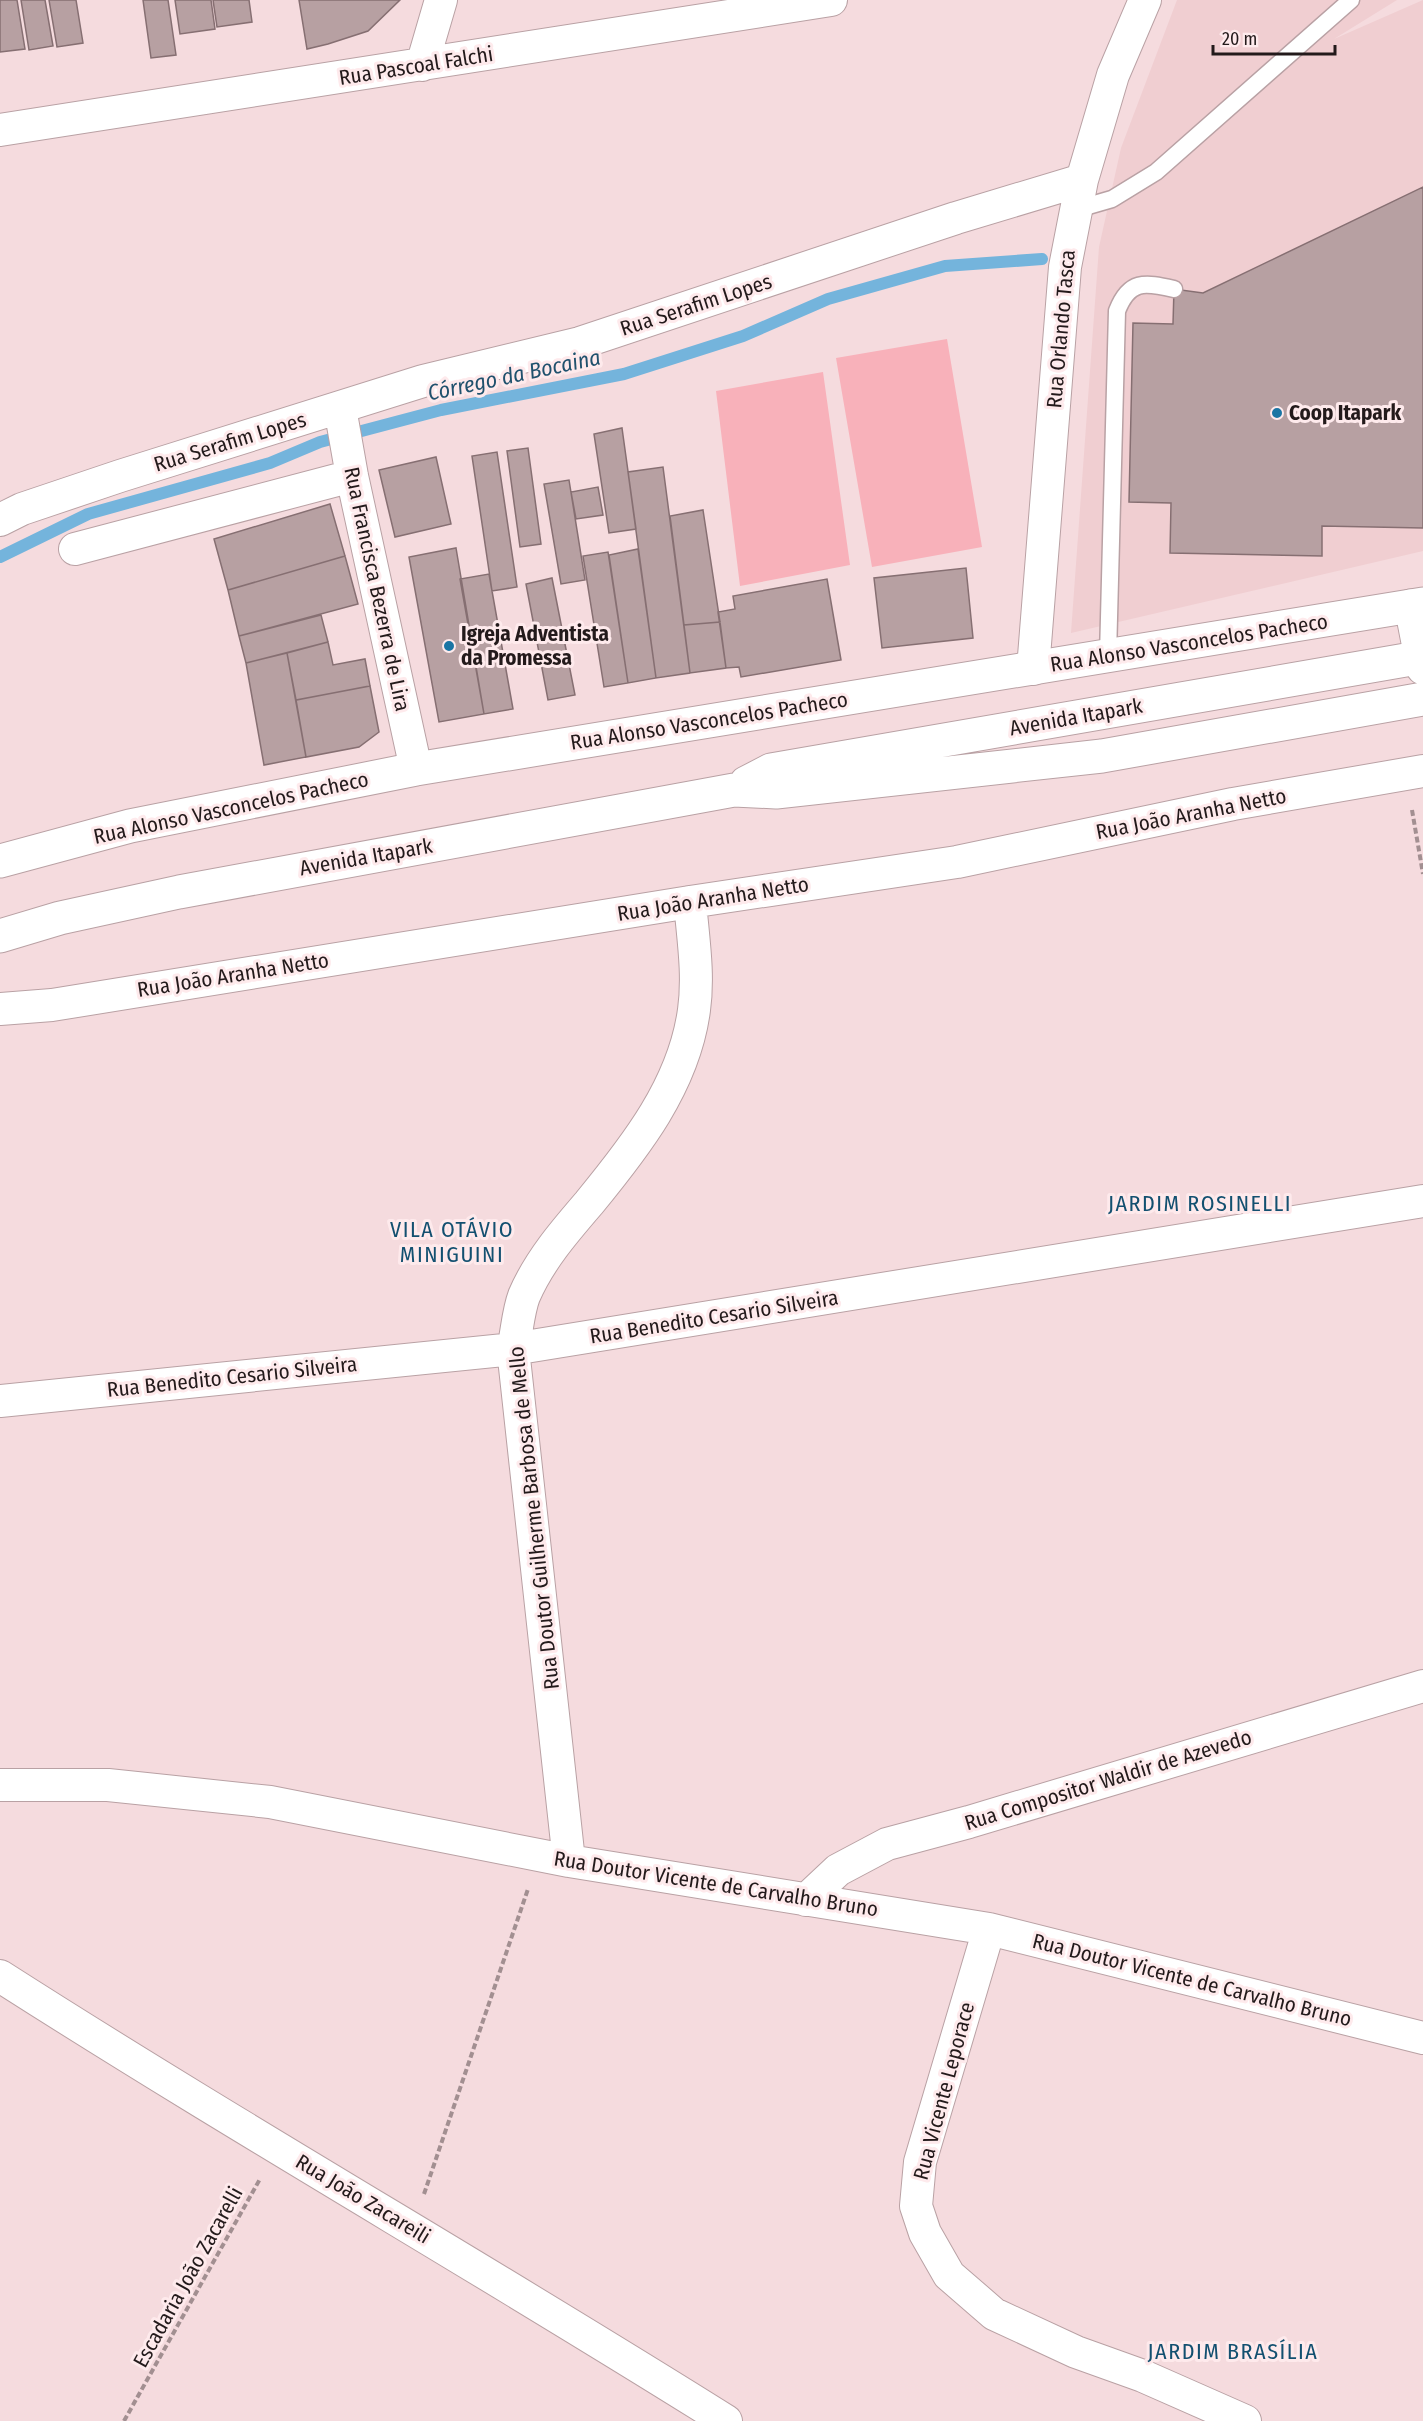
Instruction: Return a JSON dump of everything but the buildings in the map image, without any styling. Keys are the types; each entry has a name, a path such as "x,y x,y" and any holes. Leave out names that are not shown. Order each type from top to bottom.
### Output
{"main road":[{"name":"Rua Alonso Vasconcelos Pacheco","path":"0,861 130,826 416,769 1417,605"},
{"path":"1417,605 1422,661"},
{"name":"Avenida Itapark","path":"734,790 771,770 1422,661"},
{"name":"Avenida Itapark","path":"0,936 60,918 179,892 734,790 776,792 1102,756 1423,699"}],"street":[{"path":"422,65 441,0"},
{"name":"Rua Orlando Tasca","path":"1033,669 1065,267 1074,210 1113,75 1145,0"},
{"name":"Rua Pascoal Falchi","path":"0,130 819,1"},
{"name":"Rua Serafim Lopes","path":"0,520 22,509 120,476 341,415 423,381 580,343 956,218 1082,180"},
{"name":"Rua Francisca Bezerra de Lira","path":"341,415 416,769"},
{"path":"75,549 351,469"},
{"name":"Rua João Aranha Netto","path":"0,1009 52,1005 690,902 957,862 1233,804 1415,773"},
{"name":"Rua Doutor Guilherme Barbosa de Mello","path":"555,1858 513,1349 524,1297 549,1250 621,1164 666,1096 681,1059 694,1012 697,978 690,902"},
{"name":"Rua Benedito Cesario Silveira","path":"0,1401 513,1349 1423,1201"},
{"name":"Rua Compositor Waldir de Azevedo","path":"806,1900 838,1870 887,1844 969,1822 1423,1686"},
{"name":"Rua Doutor Vicente de Carvalho Bruno","path":"0,1785 108,1785 270,1802 555,1858 989,1929 1423,2038"},
{"name":"Rua Vicente Leporace","path":"989,1929 920,2162 916,2206 925,2233 949,2275 994,2314 1076,2352 1143,2376 1245,2421"},
{"name":"Rua João Zacareili","path":"0,1976 726,2421"}],"lane":[{"path":"1074,210 1112,199 1156,172 1351,0"},
{"path":"1108,656 1117,311 1123,295 1133,286 1153,284 1174,288"}],"path":[{"path":"1415,773 1423,874"},
{"path":"412,2229 555,1858"},
{"name":"Escadaria João Zacarelli","path":"124,2421 278,2148"}],"shaded area":[{"path":"1177,0 1397,0 1334,39 1423,0 1423,551 1071,633 1099,247 1121,148"},
{"path":"947,339 982,547 872,567 836,358"},
{"path":"823,372 850,565 740,586 716,391"}],"waterway":[{"name":"Córrego da Bocaina","path":"0,557 88,514 270,463 320,442 441,410 624,374 743,336 828,299 945,266 1042,259"}],"place":[{"name":"Coop Itapark","path":"1277,413"},
{"name":"Igreja Adventista da Promessa","path":"449,646"}],"district":[{"name":"JARDIM ROSINELLI","path":"1200,1203"},
{"name":"VILA OTÁVIO MINIGUINI","path":"452,1242"},
{"name":"JARDIM BRASÍLIA","path":"1233,2351"}]}
